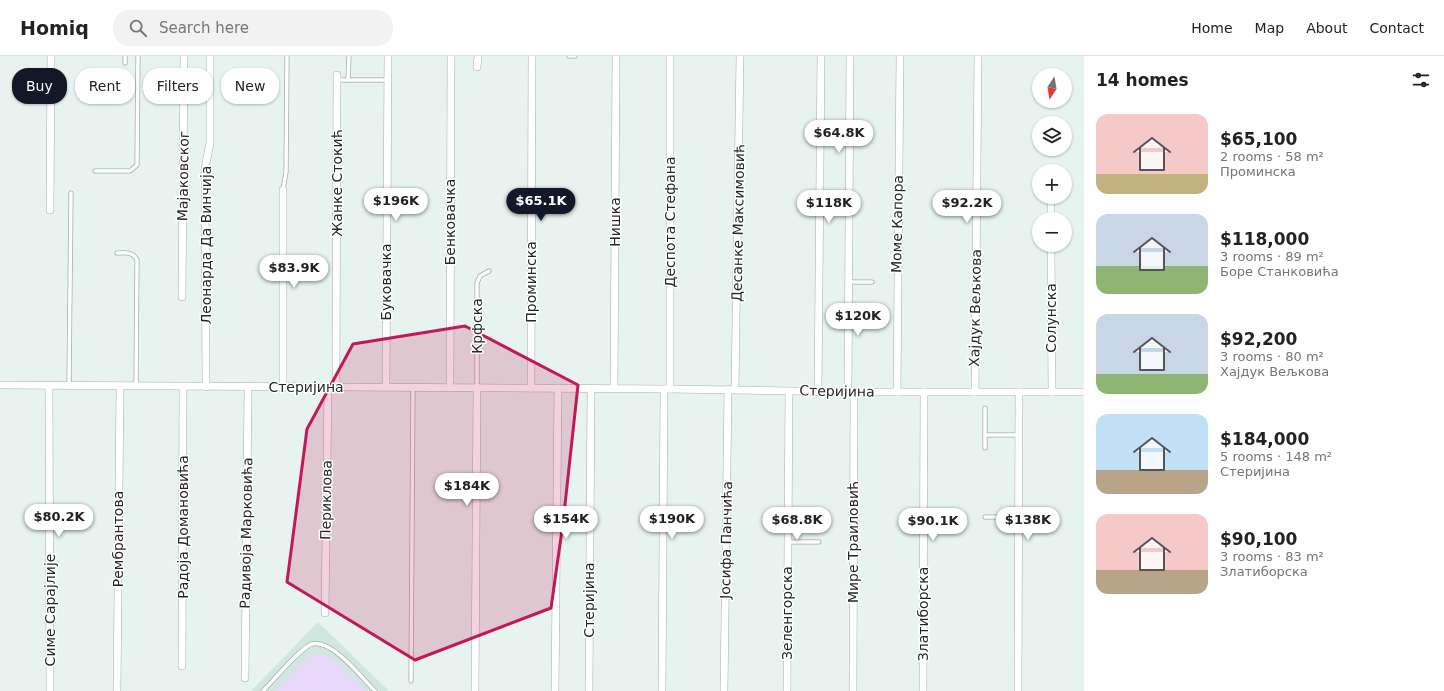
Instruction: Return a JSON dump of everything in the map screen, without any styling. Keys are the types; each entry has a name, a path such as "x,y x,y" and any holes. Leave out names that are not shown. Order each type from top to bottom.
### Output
{"street":[{"path":"50,210 51,56"},
{"name":"Мајаковског","path":"182,297 184,56"},
{"name":"Леонарда Да Винчија","path":"206,388 205,169 210,143 210,56"},
{"name":"Буковачка","path":"386,387 388,56"},
{"name":"Бенковачка","path":"450,387 451,56"},
{"path":"477,67 478,56"},
{"name":"Проминска","path":"531,388 532,56"},
{"name":"Нишка","path":"614,389 616,56"},
{"name":"Деспота Стефана","path":"662,691 670,56"},
{"name":"Десанке Максимовић","path":"731,389 740,56"},
{"path":"818,392 820,56"},
{"name":"Мире Траиловић","path":"850,56 849,282 853,691"},
{"name":"Моме Капора","path":"896,392 900,56"},
{"name":"Хајдук Вељкова","path":"975,392 978,56"},
{"name":"Жанке Стокић","path":"332,387 337,78"},
{"path":"282,190 283,388"},
{"name":"Солунска","path":"1051,252 1052,392"},
{"name":"Стеријина","path":"0,385 206,388 450,387 731,389 818,392 1084,392"},
{"name":"Симе Сарајлије","path":"49,386 50,691"},
{"name":"Рембрантова","path":"117,691 120,386"},
{"name":"Радоја Домановића","path":"182,666 183,387"},
{"name":"Периклова","path":"325,613 332,387"},
{"name":"Радивоја Марковића","path":"245,678 248,388"},
{"path":"475,691 477,388"},
{"path":"555,691 558,388"},
{"name":"Стеријина","path":"589,691 590,388"},
{"name":"Јосифа Панчића","path":"724,691 731,389"},
{"name":"Зеленгорска","path":"787,691 789,391"},
{"name":"Златиборска","path":"923,691 924,392"},
{"path":"1018,691 1019,392"}],"lane":[{"path":"125,56 125,63"},
{"path":"95,171 130,171 136,165 138,56"},
{"path":"282,190 286,172 287,56"},
{"path":"348,80 349,56"},
{"path":"569,56 575,56"},
{"path":"337,78 348,80 388,80"},
{"path":"68,386 71,193"},
{"path":"116,253 134,255 137,260 136,386"},
{"name":"Крфска","path":"477,388 477,282 480,276 489,271"},
{"path":"849,282 872,282"},
{"path":"411,681 413,387"},
{"path":"984,448 985,408"},
{"path":"985,435 1019,435"},
{"path":"985,517 1018,517"},
{"path":"787,542 820,542"},
{"path":"263,691 302,650 312,644 320,644 335,651 375,691"}],"highlighted area":[{"path":"465,326 578,385 563,523 551,608 415,660 287,582 307,429 353,344"}],"shaded area":[{"path":"318,622 389,691 251,691"},
{"path":"314,654 326,655 333,659 366,691 275,691 308,658"}]}
